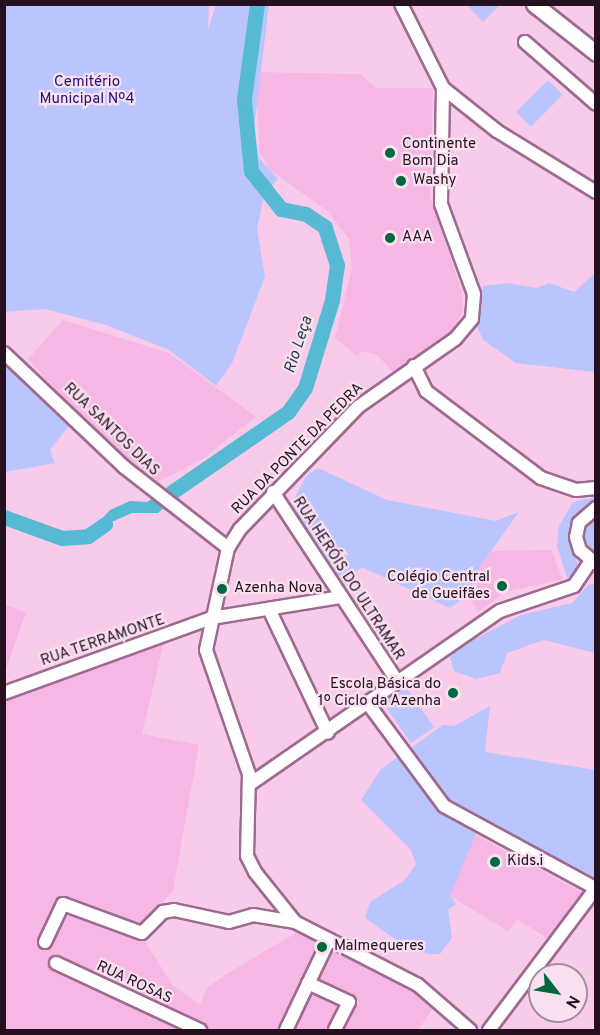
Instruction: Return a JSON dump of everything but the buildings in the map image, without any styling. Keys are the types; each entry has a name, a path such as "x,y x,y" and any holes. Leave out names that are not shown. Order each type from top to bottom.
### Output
{"main road":[{"path":"534,4 596,53"}],"street":[{"name":"RUA DA PONTE DA PEDRA","path":"400,4 442,88 441,204 474,308 466,330 358,407 273,492 228,548 211,618 206,650 250,784 247,856 295,922 418,985 470,1030"},
{"path":"525,42 596,105"},
{"path":"442,88 497,131 596,192"},
{"name":"RUA SANTOS DIAS","path":"4,353 124,467 198,528 228,548"},
{"path":"414,366 426,391 541,478 576,490 596,488"},
{"name":"RUA HERÓIS DO ULTRAMAR","path":"273,492 398,682"},
{"path":"250,784 369,705 500,611 574,586 593,563 576,537 579,523 596,508"},
{"name":"RUA TERRAMONTE","path":"4,693 211,618 340,597"},
{"path":"269,609 328,733"},
{"path":"369,705 444,806 595,888 489,1030"},
{"path":"45,942 63,904 142,933 163,912 174,910 229,922 253,915 295,922"},
{"path":"286,1030 329,940"},
{"name":"RUA ROSAS","path":"56,963 200,1030"},
{"path":"308,983 349,1002 335,1030"}],"shaded area":[{"path":"255,72 360,74 376,88 433,88 430,197 462,292 463,311 450,334 393,372 377,355 361,351 357,356 335,338 352,268 349,239 329,212 270,170 260,153"},
{"path":"63,320 169,353 256,417 201,460 146,488 28,359"},
{"path":"185,478 192,484 158,513 132,513 107,524 104,535 92,539 88,534 110,510 130,501 147,502"},
{"name":"Colégio Central de Gueifães","path":"551,550 563,579 505,592 478,612 468,595 483,551"},
{"path":"4,605 26,612 5,672"},
{"path":"166,633 142,734 199,745 173,890 139,932 173,986 200,1004 207,988 226,974 301,930 436,1004 418,1030 5,1030 5,692"},
{"name":"Kids.i","path":"474,834 583,893 550,940 517,919 508,931 450,896"}],"green space":[{"name":"Cemitério Municipal Nº4","path":"5,4 209,5 208,30 216,5 269,5 254,129 259,158 278,179 265,193 257,228 265,277 232,363 216,386 169,350 106,325 45,309 5,312"},
{"path":"467,4 500,5 483,22"},
{"path":"548,80 563,95 531,127 516,112"},
{"path":"595,273 595,372 516,363 483,340 476,324 483,286 508,283 536,288 549,283 574,292"},
{"path":"4,362 54,401 71,423 50,450 55,463 5,472"},
{"path":"318,468 387,500 496,521 519,512 479,568 468,595 450,608 362,567 342,583 290,507 306,476"},
{"path":"595,497 595,503 570,525 570,544 579,568 569,584 557,546 559,526 573,502"},
{"path":"595,515 595,558 582,533"},
{"path":"589,584 595,585 595,653 544,640 507,653 500,673 476,679 454,671 450,657 460,647 521,615 572,603"},
{"path":"406,687 434,727 411,743 383,703"},
{"path":"490,706 485,752 595,770 595,878 481,822 450,896 456,904 448,910 452,938 440,954 428,954 399,942 365,918 370,902 405,880 416,864 411,850 361,800 381,769 443,725 454,726"}],"waterway":[{"name":"Rio Leça","path":"172,492 288,412 305,388 332,300 337,265 325,227 306,214 281,209 251,171 244,99 257,4"},
{"name":"Rio Leça","path":"4,517 62,538 88,536 105,524"}],"place":[{"name":"Continente Bom Dia","path":"390,153"},
{"name":"Washy","path":"401,181"},
{"name":"AAA","path":"390,238"},
{"name":"Colégio Central de Gueifães","path":"502,586"},
{"name":"Azenha Nova","path":"222,589"},
{"name":"Escola Básica do 1º Ciclo da Azenha","path":"453,693"},
{"name":"Kids.i","path":"495,862"},
{"name":"Malmequeres","path":"322,947"}]}
